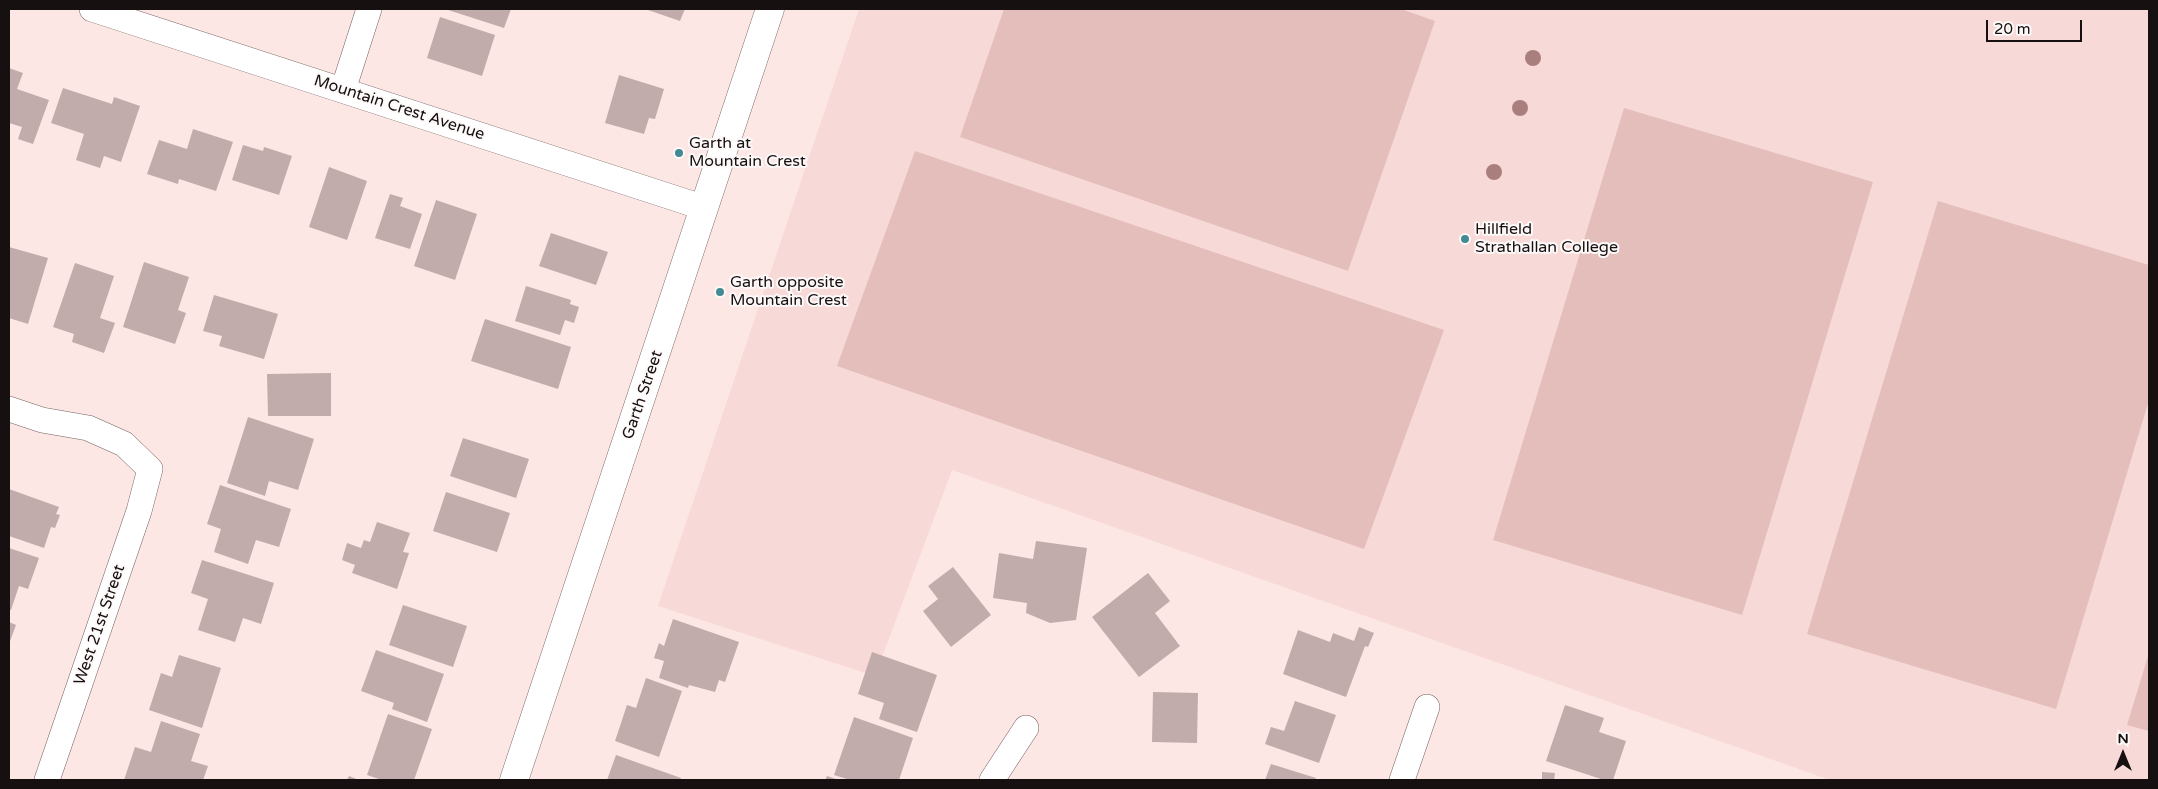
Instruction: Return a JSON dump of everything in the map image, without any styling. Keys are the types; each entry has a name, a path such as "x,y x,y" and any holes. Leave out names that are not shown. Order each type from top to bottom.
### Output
{"main road":[{"name":"Garth Street","path":"514,780 770,9"}],"street":[{"name":"Mountain Crest Avenue","path":"92,9 705,208"},
{"path":"343,90 369,9"},
{"name":"West 21st Street","path":"9,409 42,420 88,428 124,444 150,470 139,512 47,780"},
{"path":"1402,780 1426,707"},
{"path":"992,780 1026,728"}],"shaded area":[{"name":"Hillfield Strathallan College","path":"859,9 2149,9 2149,780 1830,780 952,470 875,676 658,606"},
{"path":"1004,9 1401,9 1435,21 1348,271 960,137"},
{"path":"1624,108 1873,182 1742,615 1493,540"},
{"path":"915,151 1444,330 1364,549 837,366"},
{"path":"1938,201 2149,265 2149,400 2056,709 1807,634"},
{"path":"2149,653 2149,731 2127,725"}],"building":[{"path":"445,9 511,9 504,28"},
{"path":"645,9 685,9 680,21"},
{"path":"440,17 495,35 482,76 427,58"},
{"path":"9,68 23,73 17,89 49,100 33,144 18,139 22,127 9,123"},
{"path":"619,75 664,89 655,119 649,118 644,134 605,123"},
{"path":"63,88 112,104 114,97 140,106 121,162 104,156 100,168 76,160 84,134 51,123"},
{"path":"193,129 233,142 216,191 179,179 178,184 147,174 159,140 187,149"},
{"path":"243,145 263,151 264,147 292,156 279,195 232,180"},
{"path":"329,167 367,181 347,240 309,227"},
{"path":"390,194 403,198 400,206 422,214 410,249 375,238"},
{"path":"436,200 477,214 455,280 414,266"},
{"path":"551,233 608,252 596,285 539,266"},
{"path":"9,247 48,258 28,324 9,318"},
{"path":"144,262 189,277 178,310 186,313 175,344 123,327"},
{"path":"75,263 114,276 100,318 115,323 104,353 72,342 74,334 53,327"},
{"path":"526,286 571,300 570,304 579,307 574,323 565,320 560,335 515,321"},
{"path":"214,295 278,314 264,359 219,346 222,336 203,331"},
{"path":"485,319 571,347 558,389 471,361"},
{"path":"331,373 331,416 268,416 267,374"},
{"path":"248,417 314,439 298,490 269,481 265,496 227,483"},
{"path":"463,438 529,459 516,498 450,476"},
{"path":"220,485 291,509 279,547 256,540 248,564 214,552 221,529 207,524"},
{"path":"9,489 59,507 56,514 60,515 55,528 51,527 44,548 9,536"},
{"path":"446,492 510,513 497,552 433,531"},
{"path":"377,522 410,533 403,552 409,553 397,589 352,573 355,565 342,560 347,543 361,548 364,540 370,542"},
{"path":"1036,541 1087,548 1076,620 1050,623 1026,613 1027,603 993,598 999,553 1033,559"},
{"path":"9,548 39,558 28,589 19,586 11,610 9,610"},
{"path":"202,560 274,583 261,624 243,618 235,642 198,630 208,599 191,593"},
{"path":"953,567 991,615 951,647 923,611 938,599 928,586"},
{"path":"1148,573 1170,601 1155,613 1180,646 1139,677 1092,617"},
{"path":"403,605 467,626 453,667 389,645"},
{"path":"673,619 739,642 725,682 719,680 715,692 689,685 688,688 659,678 664,661 654,658 659,643 664,646"},
{"path":"9,622 16,625 9,644"},
{"path":"1359,627 1374,633 1368,647 1365,646 1346,697 1283,674 1298,630 1330,642 1333,633 1354,641"},
{"path":"376,650 444,674 427,722 392,709 394,703 361,691"},
{"path":"872,652 937,675 917,732 879,719 884,703 858,694"},
{"path":"179,655 221,668 202,728 149,710 161,673 172,677"},
{"path":"646,678 682,691 659,757 615,741 627,705 636,708"},
{"path":"1153,692 1198,693 1197,743 1152,742"},
{"path":"1295,701 1336,715 1319,763 1265,744 1271,727 1284,731"},
{"path":"1565,705 1604,718 1599,732 1626,741 1613,780 1604,780 1546,761"},
{"path":"388,714 432,729 414,780 382,780 367,775"},
{"path":"854,717 913,738 899,780 850,780 834,775"},
{"path":"161,721 200,734 191,761 208,766 203,780 124,780 135,747 151,752"},
{"path":"616,755 681,778 680,780 607,780"},
{"path":"1271,764 1316,778 1315,780 1265,780"},
{"path":"1542,772 1555,773 1554,780 1542,780"},
{"path":"349,776 359,780 347,780"},
{"path":"827,776 839,780 825,780"}],"place":[{"name":"Garth at Mountain Crest","path":"679,153"},
{"name":"Hillfield Strathallan College","path":"1465,239"},
{"name":"Garth opposite Mountain Crest","path":"720,292"}]}
